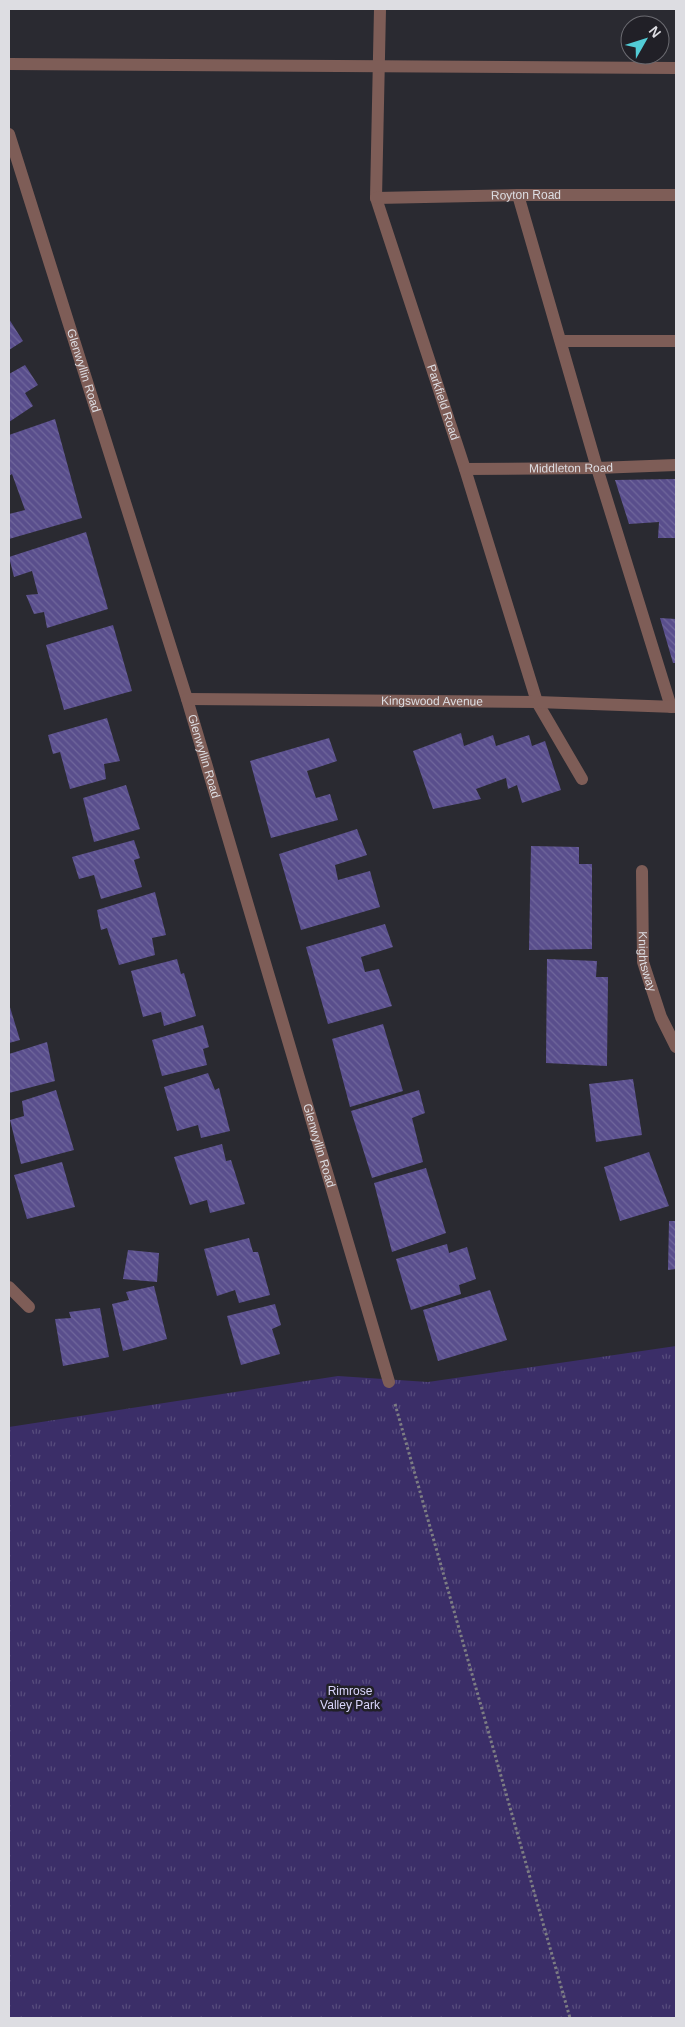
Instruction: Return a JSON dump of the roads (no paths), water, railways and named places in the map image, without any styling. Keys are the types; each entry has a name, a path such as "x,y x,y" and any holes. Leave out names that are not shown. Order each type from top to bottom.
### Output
{"street":[{"name":"Parkfield Road","path":"380,9 376,198 465,469 537,702 582,778"},
{"path":"9,64 676,68"},
{"name":"Glenwyllin Road","path":"9,134 187,699 389,1382"},
{"path":"518,195 598,468 674,707"},
{"name":"Royton Road","path":"376,198 518,195 676,195"},
{"path":"561,341 676,341"},
{"name":"Middleton Road","path":"465,469 598,468 676,465"},
{"name":"Kingswood Avenue","path":"187,699 537,702 674,707"},
{"name":"Knightsway","path":"642,871 643,962 661,1017 676,1047"},
{"path":"9,1287 28,1307"}],"park label":[{"name":"Rimrose Valley Park","path":"350,1698"}]}
